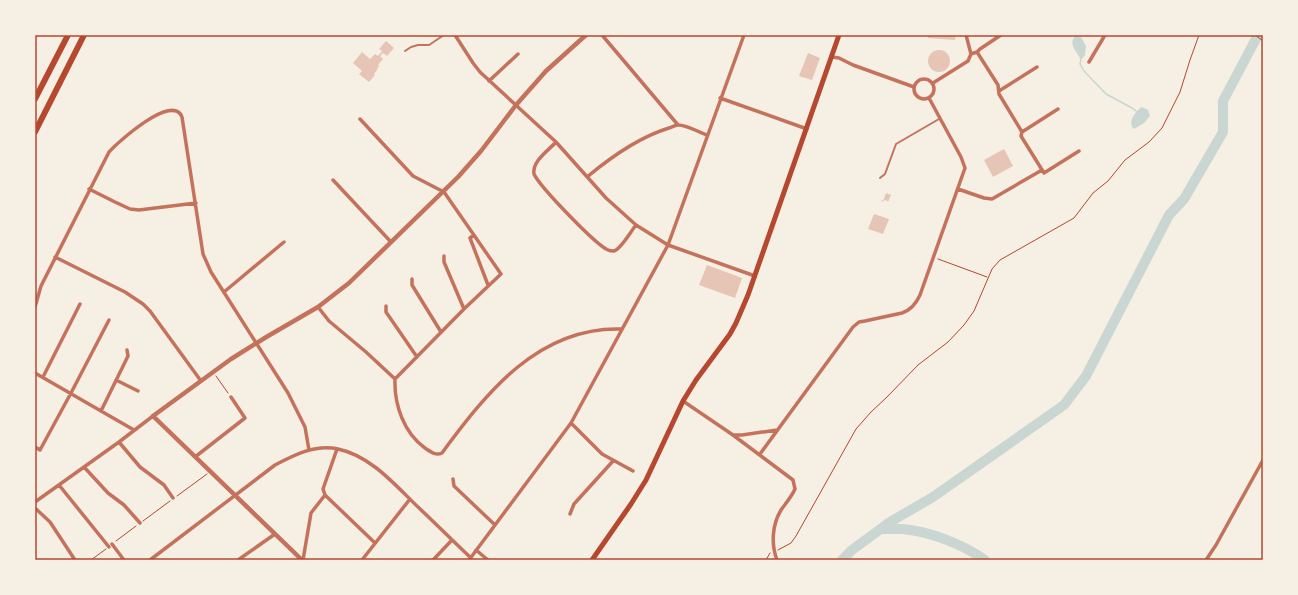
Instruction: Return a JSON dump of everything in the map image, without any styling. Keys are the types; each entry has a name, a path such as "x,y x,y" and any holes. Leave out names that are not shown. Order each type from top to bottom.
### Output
{"highway":[{"path":"35,99 68,35"},
{"path":"35,132 84,35"}],"main road":[{"path":"592,560 646,480 683,401 696,380 730,334 742,310 839,35"}],"street":[{"path":"456,35 472,63 489,81 556,142 606,198 636,225 668,245 755,276"},
{"path":"35,502 213,372 256,343 318,307 349,283 444,192 481,151 516,105 546,71 586,35"},
{"path":"602,35 678,125"},
{"path":"150,560 275,465 295,454 309,450 337,449 351,453 374,466 410,499 470,559 571,423 668,245 744,35"},
{"path":"933,83 968,61 971,54 966,35"},
{"path":"971,54 977,52 1001,35"},
{"path":"1089,62 1105,35"},
{"path":"977,52 998,85 999,94 1022,132 1021,136 1044,173 1079,151"},
{"path":"489,81 518,54"},
{"path":"832,57 839,58 914,87"},
{"path":"999,91 1037,66"},
{"path":"924,78 933,83 933,94 929,98 919,98 914,91 914,87 918,81 924,78"},
{"path":"720,98 807,129"},
{"path":"760,454 853,326 859,322 902,313 912,308 920,296 964,171 964,164 929,98"},
{"path":"35,307 41,286 104,159 115,145 153,116 173,109 179,111 182,117 203,254 211,272 288,393 305,427 309,450"},
{"path":"1022,132 1058,109"},
{"path":"360,119 413,176 444,192 501,274 488,285 395,379 395,389 399,411 408,432 422,446 432,453 439,455 442,453 485,398 502,380 542,350 566,337 605,328 622,329"},
{"path":"587,177 601,165 660,131 678,125 687,127 707,136"},
{"path":"556,142 537,162 534,168 534,174 569,215 600,245 609,251 613,251 618,248 636,225"},
{"path":"958,189 984,198 992,199 1042,170"},
{"path":"333,180 391,242"},
{"path":"89,189 130,209 139,210 196,203"},
{"path":"474,235 470,238 488,285"},
{"path":"224,292 284,242"},
{"path":"444,256 444,262 464,309"},
{"path":"55,257 125,292 143,304 150,311 201,381"},
{"path":"412,278 412,285 441,332"},
{"path":"43,377 80,304"},
{"path":"386,306 386,312 417,357"},
{"path":"318,307 329,321 395,379"},
{"path":"35,447 40,450 109,320"},
{"path":"101,411 128,356 127,350"},
{"path":"35,373 134,430"},
{"path":"116,380 138,391"},
{"path":"195,456 246,418 230,397"},
{"path":"683,401 760,454 790,477 795,485 793,494 780,512 776,522 774,533 774,552 777,560"},
{"path":"153,416 303,560"},
{"path":"571,423 602,454 633,471"},
{"path":"733,435 778,430"},
{"path":"119,442 140,467 164,485 174,498"},
{"path":"337,449 323,489 325,495 375,543"},
{"path":"1206,560 1216,545 1263,460"},
{"path":"570,514 574,504 613,461"},
{"path":"84,467 108,494 124,505 140,524"},
{"path":"453,480 454,486 495,526"},
{"path":"59,485 124,560"},
{"path":"303,560 311,513 325,495"},
{"path":"362,560 410,499"},
{"path":"35,508 50,522 75,560"},
{"path":"238,560 275,534"},
{"path":"433,560 452,540"},
{"path":"476,550 488,560"}],"lane":[{"path":"405,51 418,45 429,45 444,35"},
{"path":"880,178 885,174 896,144 939,118"}],"path":[{"path":"766,560 769,553 774,552 794,540 856,429 918,365 948,342 964,325 974,311 992,269 1000,260 1074,218 1093,193 1108,181 1125,160 1149,142 1162,128 1180,92 1199,35"},
{"path":"1255,35 1263,41"},
{"path":"933,258 988,277"},
{"path":"213,372 230,397"},
{"path":"91,560 211,472"}],"shaded area":[{"path":"1075,36 1081,37 1086,46 1085,55 1081,60 1072,42"},
{"path":"1142,107 1148,110 1150,116 1144,123 1134,129 1131,124 1133,117"}],"building":[{"path":"928,35 956,35 955,40 928,38"},
{"path":"386,41 394,48 387,56 383,53 380,56 383,59 378,65 379,66 374,74 375,75 369,82 359,74 362,71 353,63 362,52 370,59 375,54 378,56 382,51 379,49"},
{"path":"939,50 947,53 950,61 947,69 939,72 931,69 928,61 931,53"},
{"path":"808,53 820,58 812,80 799,76"},
{"path":"1004,149 1013,166 993,177 984,160"},
{"path":"886,193 891,195 888,202 886,200 880,202 884,199"},
{"path":"874,214 889,219 883,234 868,229"},
{"path":"707,265 742,278 735,298 699,285"}],"waterway":[{"path":"842,560 852,550 890,522 933,497 1064,405 1086,376 1169,215 1184,199 1223,132 1223,101 1258,35"},
{"path":"1081,60 1080,64 1084,71 1106,94 1136,111"},
{"path":"881,529 903,529 935,536 956,544 985,560"}]}
